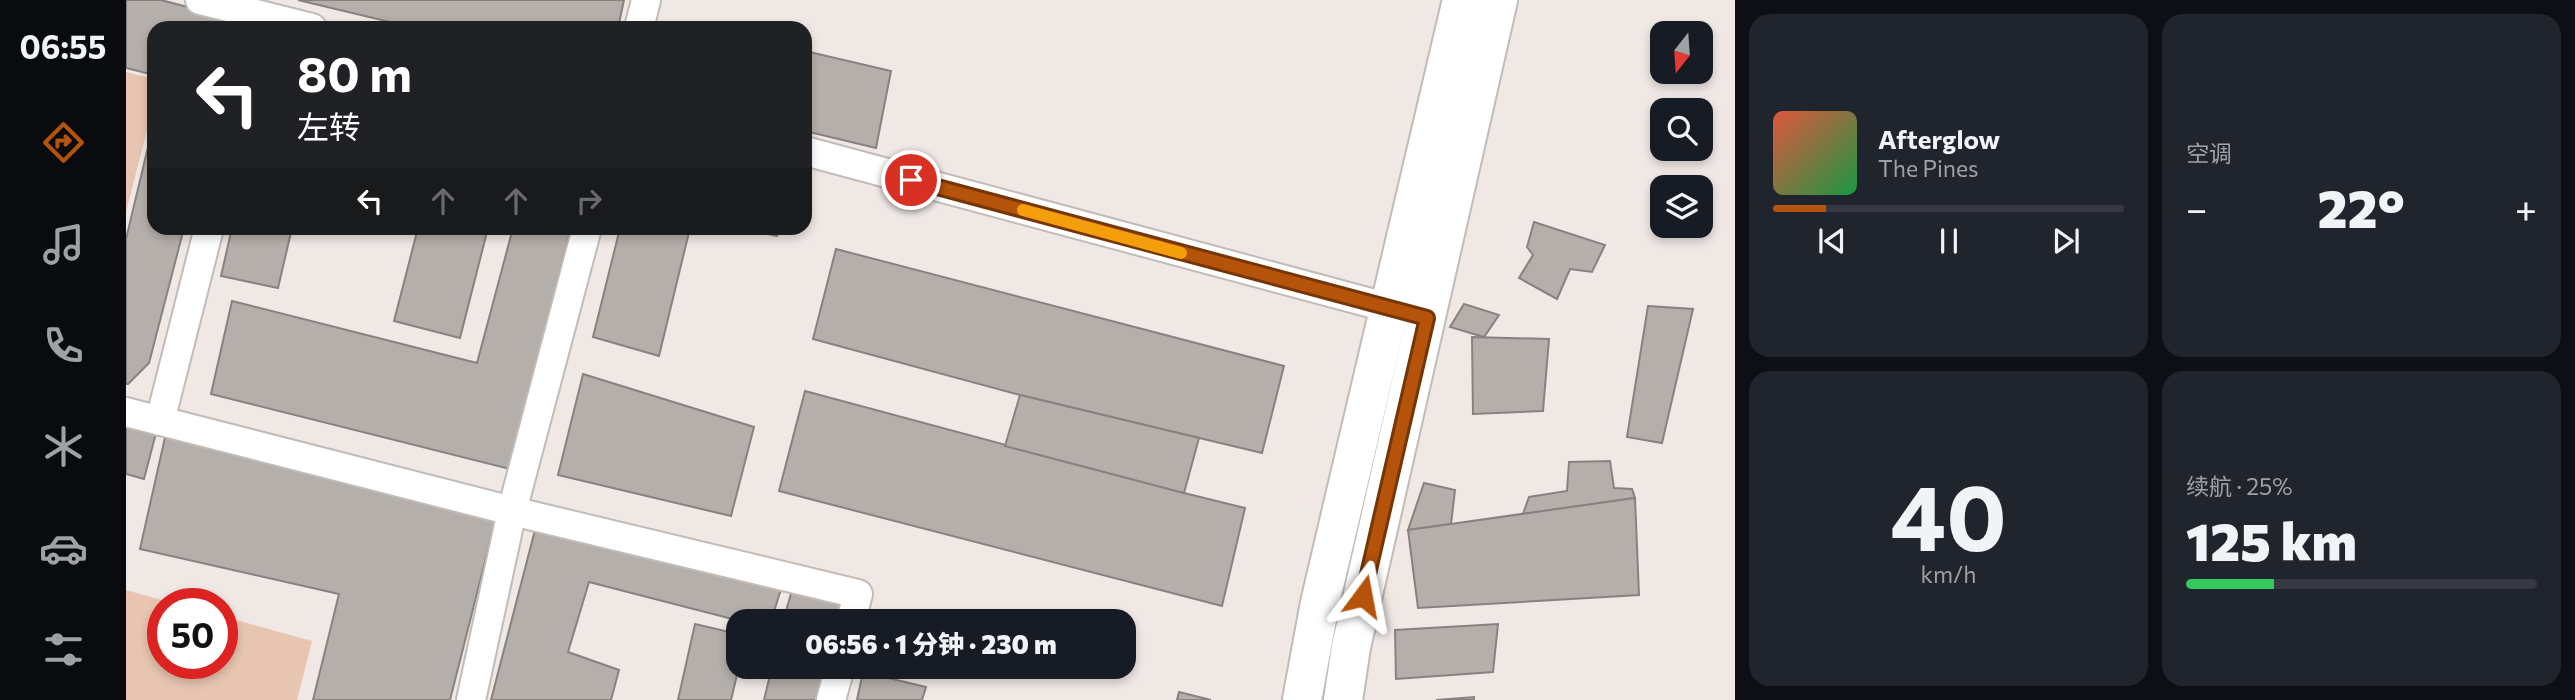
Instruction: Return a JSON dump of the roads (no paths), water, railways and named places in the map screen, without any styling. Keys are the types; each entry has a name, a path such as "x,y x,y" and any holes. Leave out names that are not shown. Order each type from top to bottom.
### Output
{"main road":[{"path":"1302,700 1320,603 1462,0"},
{"path":"1343,700 1351,647 1498,0"}],"street":[{"path":"200,0 286,21"},
{"path":"641,21 646,0"},
{"path":"812,153 1427,318"},
{"path":"160,421 207,235"},
{"path":"471,700 512,511 585,235"},
{"path":"126,412 512,511 858,594 854,609"},
{"path":"831,700 837,679"}]}
